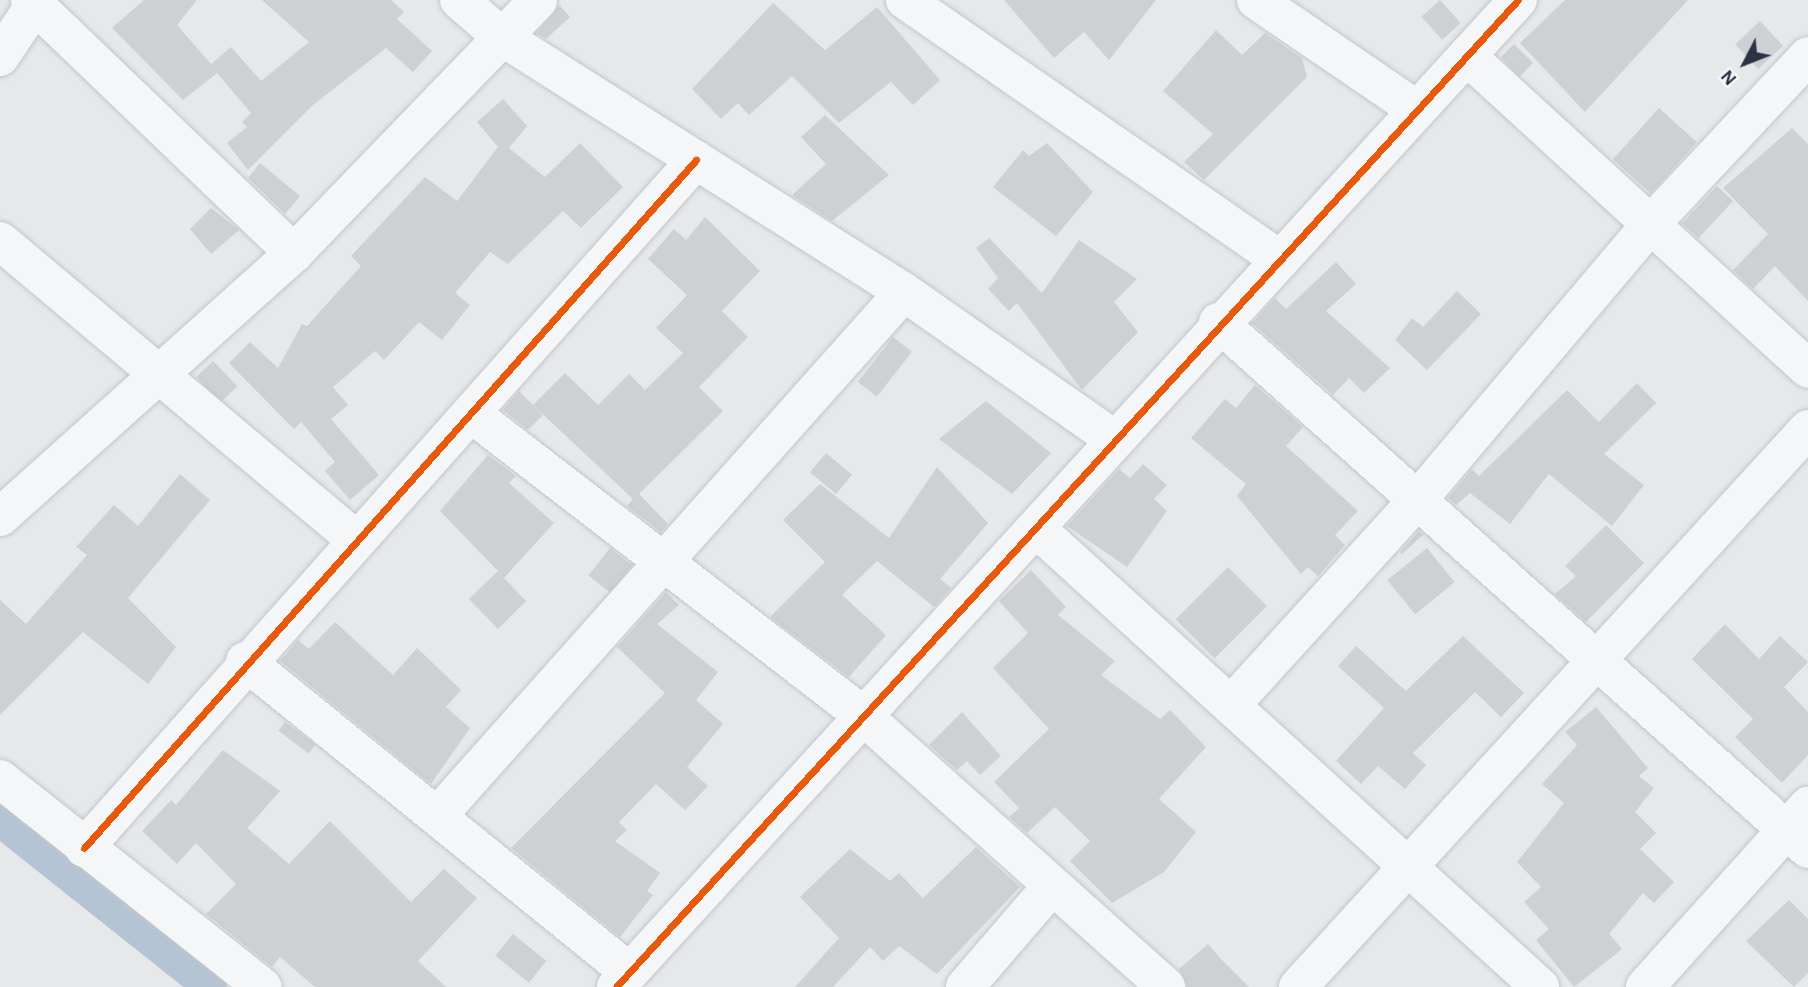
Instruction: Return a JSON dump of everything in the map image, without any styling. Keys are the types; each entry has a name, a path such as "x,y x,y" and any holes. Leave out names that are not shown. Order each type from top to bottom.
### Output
{"street":[{"path":"459,0 502,37 904,292 1114,439"},
{"path":"0,517 157,379 294,253 538,0"},
{"path":"905,0 1281,260"},
{"path":"1256,0 1416,109"},
{"path":"0,57 34,1 294,253"},
{"path":"245,661 439,814 622,979 862,715 1038,530 1218,322 1281,260 1517,1"},
{"path":"1467,56 1808,369"},
{"path":"1231,705 1415,503 1650,225 1808,56"},
{"path":"84,848 354,538 473,415 696,160"},
{"path":"0,241 157,379 354,538"},
{"path":"439,814 904,292"},
{"path":"1218,322 1415,503 1596,662 1801,829 1645,987"},
{"path":"473,415 862,715 1166,987"},
{"path":"1298,987 1808,429"},
{"path":"1038,530 1540,987"},
{"path":"0,779 262,987"},
{"path":"965,987 1052,886"}],"building":[{"path":"144,0 197,0 177,25 211,64 231,47 261,81 309,42 262,0 391,0 404,12 397,19 432,51 413,72 386,48 313,105 248,170 227,143 247,127 242,122 251,113 217,73 183,100 112,28"},
{"path":"1004,0 1156,0 1109,60 1084,32 1054,58"},
{"path":"1440,0 1461,23 1442,40 1421,17"},
{"path":"1565,0 1688,0 1585,112 1520,43"},
{"path":"773,3 825,50 877,7 940,80 913,105 891,82 839,123 792,76 749,115 738,103 721,119 692,89"},
{"path":"559,5 570,17 546,39 537,33"},
{"path":"1760,21 1783,46 1758,69 1735,44"},
{"path":"1216,30 1242,55 1265,33 1302,58 1307,77 1204,180 1184,162 1213,134 1163,91"},
{"path":"1514,44 1533,63 1520,77 1501,57"},
{"path":"503,99 527,126 509,148 545,177 580,143 623,187 581,228 563,211 508,264 490,252 455,293 470,305 442,340 419,322 384,360 375,351 333,387 348,405 331,419 379,475 350,500 325,471 335,462 301,422 294,429 229,363 250,342 278,368 302,324 307,326 361,266 351,256 425,177 457,201 498,147 477,122"},
{"path":"1659,108 1697,142 1651,193 1613,159"},
{"path":"825,115 889,175 832,221 792,195 826,164 801,137"},
{"path":"1792,128 1808,144 1808,301 1775,266 1753,289 1733,270 1768,234 1723,188"},
{"path":"1047,143 1093,192 1056,236 993,187 1023,150 1029,156"},
{"path":"260,163 300,196 285,214 248,178"},
{"path":"1717,186 1733,201 1698,238 1682,223"},
{"path":"211,208 239,230 211,254 190,229"},
{"path":"705,217 760,271 722,311 748,337 699,387 723,411 639,494 668,524 661,532 627,506 633,499 533,405 565,373 598,405 629,374 645,390 683,353 656,328 687,295 648,259 674,229 686,240"},
{"path":"989,238 1042,293 1079,240 1137,279 1114,302 1138,332 1082,390 1017,303 1009,311 988,289 998,278 976,248"},
{"path":"1336,262 1356,284 1326,311 1390,368 1364,393 1349,378 1333,395 1252,323 1275,298 1286,309"},
{"path":"1457,291 1481,314 1427,370 1395,340 1412,318 1423,327"},
{"path":"893,337 912,352 877,397 858,382"},
{"path":"213,361 237,386 221,402 196,377"},
{"path":"1637,383 1656,403 1604,454 1644,485 1612,526 1549,474 1510,524 1470,493 1456,505 1448,498 1472,469 1479,476 1567,390 1599,422"},
{"path":"1255,385 1303,427 1286,446 1358,511 1335,535 1345,545 1318,576 1308,567 1301,574 1237,496 1246,484 1191,438 1225,399 1236,408"},
{"path":"519,391 543,415 528,430 503,410"},
{"path":"986,401 1051,453 1012,494 939,439"},
{"path":"826,453 852,475 836,494 810,472"},
{"path":"488,455 516,476 509,483 554,523 504,578 526,601 498,629 469,599 498,571 440,511"},
{"path":"1143,464 1167,485 1154,499 1167,511 1127,567 1067,526 1119,469 1130,478"},
{"path":"937,467 988,523 940,579 951,588 934,607 877,561 842,595 886,635 849,677 770,617 825,562 783,520 820,484 889,538"},
{"path":"180,474 210,500 128,598 176,647 148,684 83,632 0,715 0,600 26,624 87,555 76,547 114,505 138,526"},
{"path":"1606,525 1644,563 1586,622 1555,594 1576,576 1565,566"},
{"path":"1419,531 1423,535 1402,554 1400,552"},
{"path":"610,548 632,565 611,593 588,576"},
{"path":"1427,548 1455,582 1415,614 1387,580"},
{"path":"1228,567 1267,606 1215,658 1176,619"},
{"path":"1031,570 1066,607 1058,615 1115,661 1101,675 1160,719 1170,710 1206,747 1159,799 1196,832 1164,872 1112,903 1070,861 1090,841 1055,807 1027,833 1009,817 1019,808 994,782 1049,729 993,668 1028,633 999,601"},
{"path":"666,592 679,605 657,624 718,672 696,700 723,724 687,767 708,786 685,810 656,784 619,822 627,830 615,841 660,873 647,891 653,895 620,937 511,848 665,693 617,647"},
{"path":"335,622 393,675 417,648 461,690 446,707 470,728 431,784 280,661 298,640 309,649"},
{"path":"1725,624 1759,659 1780,636 1808,662 1784,687 1808,712 1808,755 1782,783 1735,737 1753,719 1692,659"},
{"path":"1463,636 1524,693 1501,717 1475,692 1413,753 1426,765 1405,789 1378,766 1361,784 1336,761 1384,708 1338,666 1356,646 1406,691"},
{"path":"1596,707 1648,768 1639,776 1654,788 1635,812 1656,833 1640,849 1674,882 1654,903 1643,893 1609,934 1622,949 1574,987 1536,940 1549,929 1524,902 1541,887 1517,862 1564,803 1542,784 1577,745 1565,732"},
{"path":"962,712 1001,756 980,775 967,761 957,770 929,745"},
{"path":"285,722 315,745 309,754 278,731"},
{"path":"223,750 280,791 247,828 289,864 330,821 411,902 444,869 477,898 418,961 446,987 315,987 280,957 272,967 206,914 236,884 196,843 177,864 142,831 171,800 176,805"},
{"path":"976,847 1020,887 937,974 899,946 883,961 870,947 833,987 795,987 839,938 800,897 850,849 890,881 899,873 923,898"},
{"path":"1789,900 1808,919 1808,973 1794,987 1746,941"},
{"path":"513,934 546,961 529,983 495,956"},
{"path":"1208,944 1249,987 1187,987 1179,969"}],"waterway":[{"path":"0,820 210,987"}],"cycle path":[{"path":"616,987 1518,0"},
{"path":"84,848 696,160"}]}
